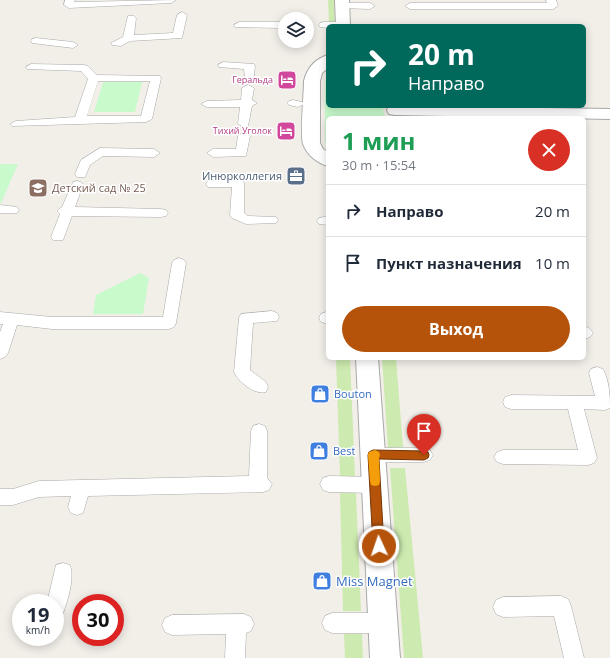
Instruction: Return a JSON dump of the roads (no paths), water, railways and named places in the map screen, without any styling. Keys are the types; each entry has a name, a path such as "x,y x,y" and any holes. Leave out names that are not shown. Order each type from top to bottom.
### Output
{"street":[{"path":"342,3 343,24"},
{"path":"326,62 314,71 312,81 311,143 316,152 326,159"},
{"path":"395,111 610,114"},
{"path":"367,360 385,658"}],"lane":[{"path":"70,0 69,6 171,0"},
{"path":"410,6 553,6 551,0"},
{"path":"342,3 370,6"},
{"path":"116,43 128,38 178,36 182,15"},
{"path":"128,38 131,18"},
{"path":"239,25 278,25"},
{"path":"36,41 73,45"},
{"path":"213,153 242,153 244,130 249,103 248,82 250,66 223,65"},
{"path":"16,124 80,120 146,119 156,78 94,78 84,68 31,66"},
{"path":"80,120 94,78"},
{"path":"207,104 249,103"},
{"path":"58,237 66,211 85,163 100,152 154,153"},
{"path":"212,184 238,183 237,215 246,220 271,220"},
{"path":"66,211 161,213"},
{"path":"0,353 6,318 52,323 169,323 179,263"},
{"path":"260,386 242,372 246,318 272,317"},
{"path":"511,402 605,403 597,373"},
{"path":"503,457 588,458 574,402"},
{"path":"0,497 13,497 39,489 261,484 258,431"},
{"path":"373,455 424,455"},
{"path":"329,484 375,485"},
{"path":"77,507 81,489"},
{"path":"58,594 63,572"},
{"path":"502,607 561,606 574,658"},
{"path":"332,623 383,624"},
{"path":"172,625 241,624 236,658"}],"place":[{"name":"Геральда","path":"287,80"},
{"name":"Тихий Уголок","path":"286,131"},
{"name":"Инюрколлегия","path":"296,176"},
{"name":"Детский сад № 25","path":"38,188"},
{"name":"Bouton","path":"320,394"},
{"name":"Best","path":"319,451"},
{"name":"Miss Magnet","path":"322,581"}]}
